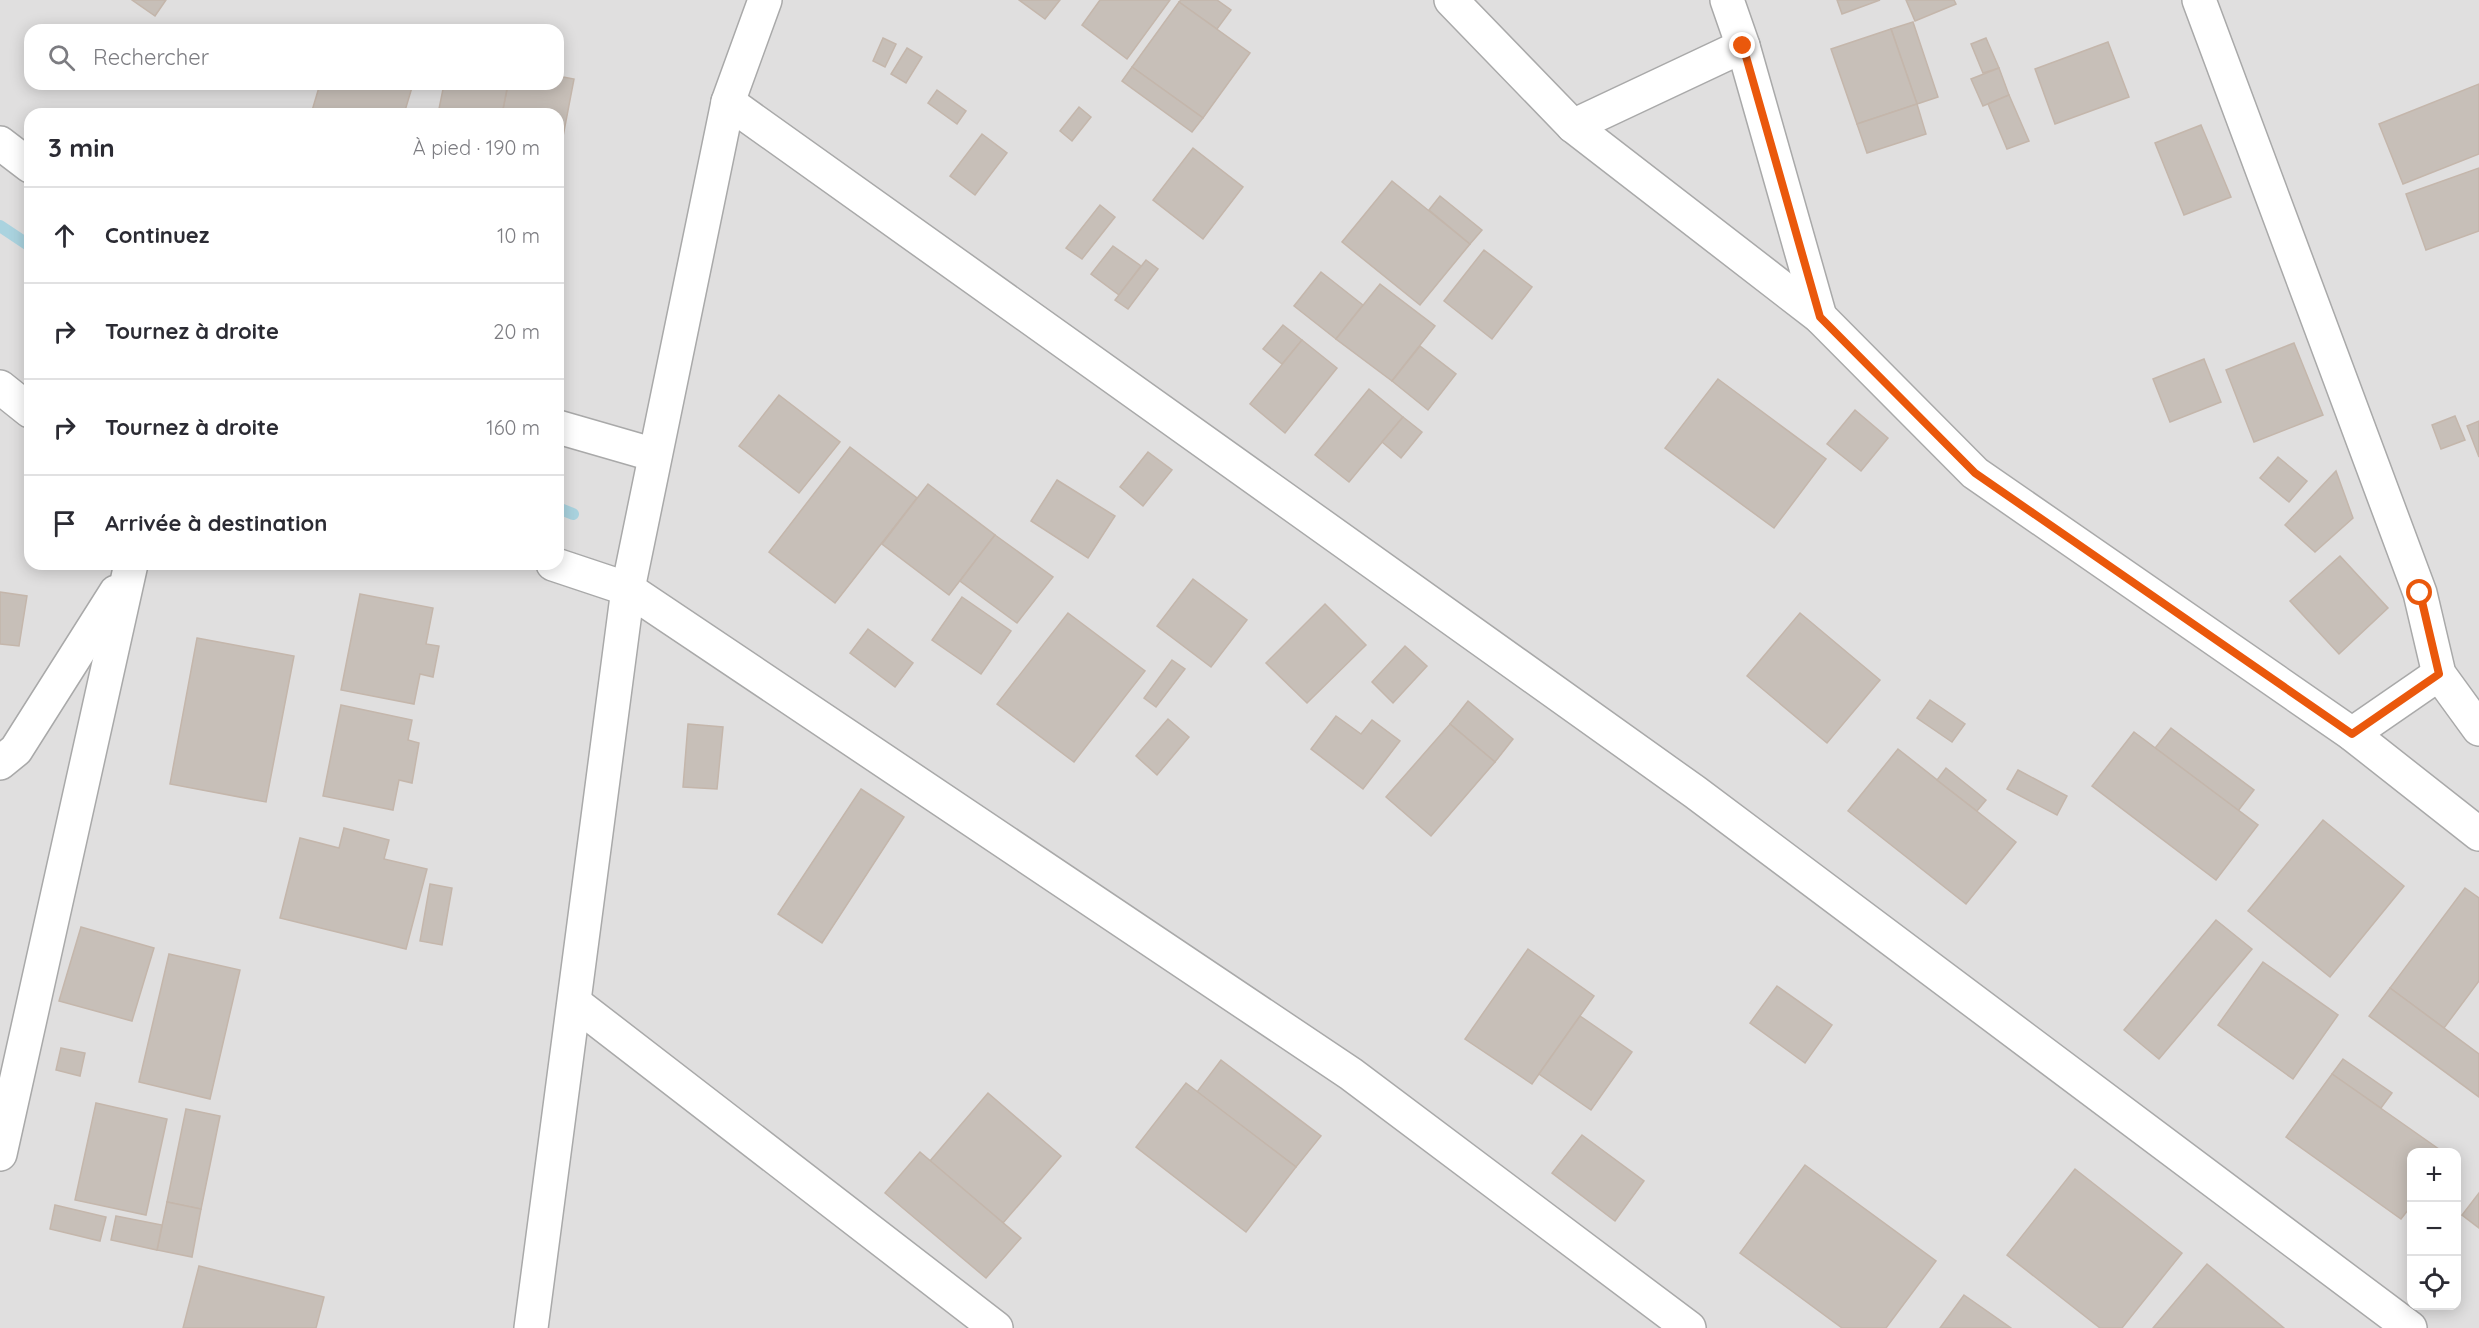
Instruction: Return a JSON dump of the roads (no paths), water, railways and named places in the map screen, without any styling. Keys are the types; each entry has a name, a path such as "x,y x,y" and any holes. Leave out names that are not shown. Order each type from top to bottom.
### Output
{"street":[{"path":"531,1328 628,589 728,102 765,0"},
{"path":"1451,0 1573,126 1820,317 1975,473 2352,734 2479,834"},
{"path":"1727,0 1743,46 1820,317"},
{"path":"2199,0 2420,593 2439,674 2479,729"},
{"path":"1573,126 1743,46"},
{"path":"728,102 1695,792 2410,1328"},
{"path":"0,143 24,161"},
{"path":"0,387 24,406"},
{"path":"564,429 655,454"},
{"path":"564,568 628,589 1351,1074 1689,1328"},
{"path":"0,763 16,750 128,570"},
{"path":"0,1154 129,570"},
{"path":"2352,734 2439,674"},
{"path":"575,1003 996,1328"}],"waterway":[{"path":"0,226 24,242"},
{"path":"564,510 573,514"}]}
